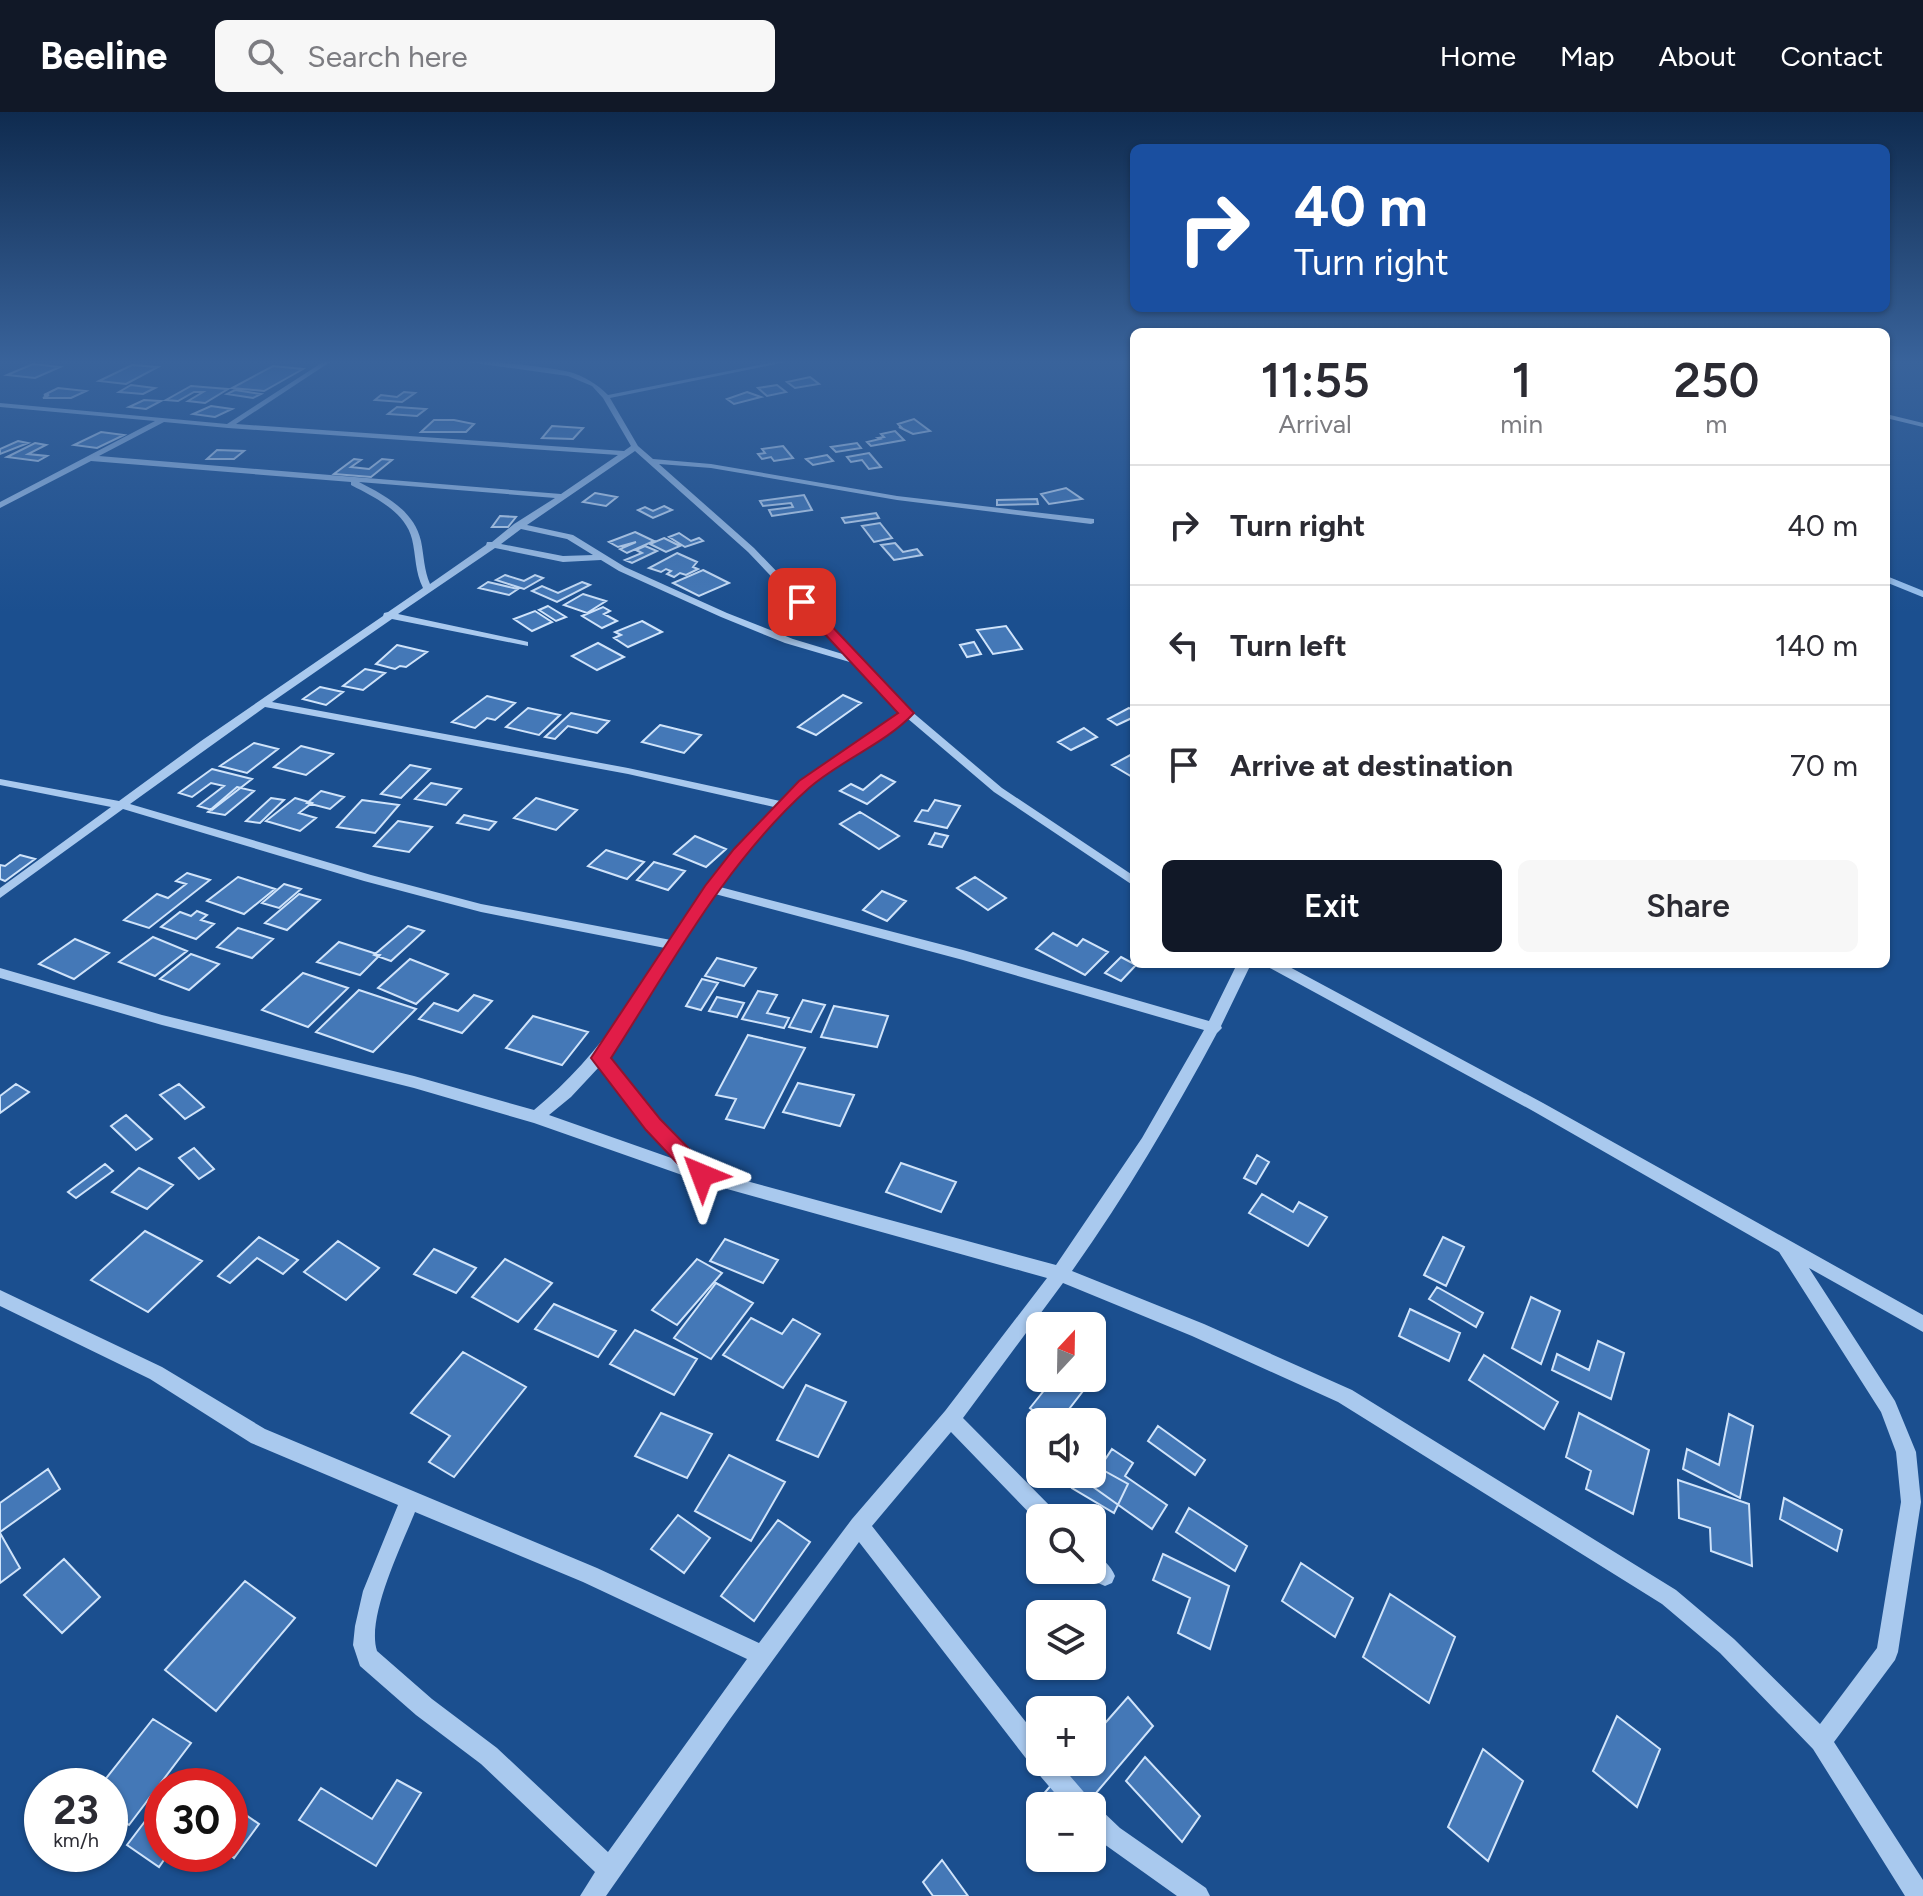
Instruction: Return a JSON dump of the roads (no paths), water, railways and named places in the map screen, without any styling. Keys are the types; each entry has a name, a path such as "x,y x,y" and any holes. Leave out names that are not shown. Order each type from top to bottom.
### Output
{"street":[{"path":"0,505 113,445"},
{"path":"510,445 624,453"},
{"path":"0,894 387,615 635,447 733,532 907,713 998,790 1130,879"},
{"path":"89,458 559,496"},
{"path":"650,461 711,466 897,498 1091,521"},
{"path":"347,479 391,506 414,530 417,565 427,587"},
{"path":"517,526 570,537 601,557 753,628 856,661"},
{"path":"490,544 563,559 601,557"},
{"path":"387,615 524,644"},
{"path":"262,703 628,771 783,805"},
{"path":"536,1117 568,1093 601,1058 711,889 783,805 805,784 907,713"},
{"path":"0,782 122,805 481,908 674,945"},
{"path":"711,889 963,955 1215,1028"},
{"path":"592,1896 762,1655 859,1526 950,1418 1061,1274 1162,1119 1215,1028 1242,968"},
{"path":"1280,968 1783,1243 1923,1324"},
{"path":"0,973 162,1020 414,1082 536,1117 702,1175 1061,1274 1198,1330 1345,1396 1669,1597 1727,1646 1821,1741 1919,1896"},
{"path":"601,1058 653,1125 702,1175"},
{"path":"1783,1243 1888,1407 1906,1452 1911,1502 1887,1652 1821,1741"},
{"path":"0,1298 156,1373 258,1436 590,1575 762,1655"},
{"path":"950,1418 1034,1504"},
{"path":"410,1500 373,1591 365,1626 364,1645 368,1658 424,1707 489,1756 610,1870"},
{"path":"859,1526 1026,1740"},
{"path":"1056,1776 1069,1792"},
{"path":"1106,1830 1198,1896"}],"waterway":[{"path":"1890,581 1923,594"}]}
